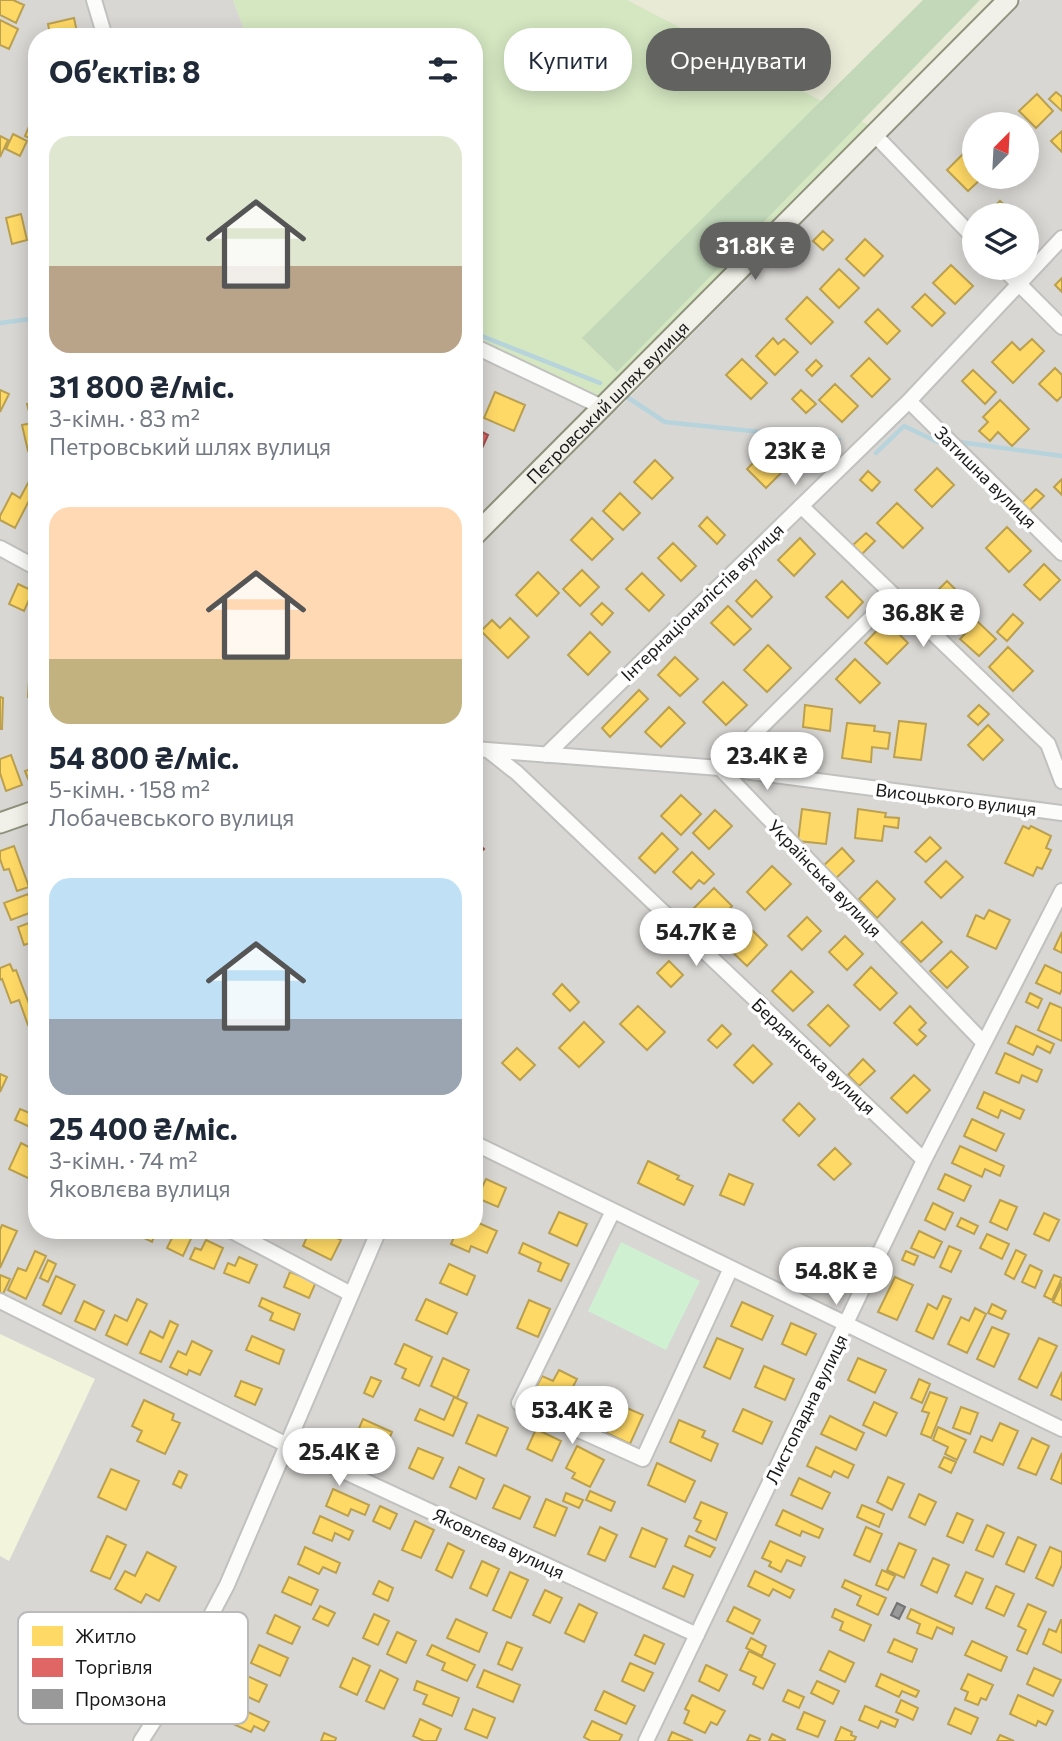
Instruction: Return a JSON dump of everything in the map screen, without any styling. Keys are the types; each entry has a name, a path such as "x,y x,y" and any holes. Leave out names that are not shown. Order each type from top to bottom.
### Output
{"street":[{"path":"94,0 102,28"},
{"name":"Петровський шлях вулиця","path":"483,527 1008,0"},
{"path":"874,134 962,225"},
{"name":"Інтернаціоналістів вулиця","path":"545,755 909,401 1062,238"},
{"path":"1014,280 1062,327"},
{"path":"483,350 602,407"},
{"name":"Затишна вулиця","path":"909,401 1062,553"},
{"path":"801,506 1048,744 1062,781"},
{"path":"0,548 28,563"},
{"path":"720,768 893,596"},
{"name":"Висоцького вулиця","path":"483,750 720,768 1062,813"},
{"name":"Бердянська вулиця","path":"483,751 517,773 924,1160"},
{"name":"Українська вулиця","path":"720,768 983,1042"},
{"path":"0,823 28,813"},
{"name":"Листопадна вулиця","path":"646,1741 924,1160 1062,891"},
{"path":"483,1147 1062,1429"},
{"path":"613,1211 519,1403 643,1460 732,1268"},
{"path":"247,1239 351,1294"},
{"path":"213,1612 227,1585 375,1239"},
{"name":"Яковлєва вулиця","path":"0,1301 287,1445 697,1635"},
{"path":"141,1741 152,1724"}],"shaded area":[{"path":"0,0 233,0 244,28 28,28 28,1239 483,1239 483,344 618,409 1022,0 1062,0 1062,1741 0,1741"},
{"path":"627,0 993,0 870,126 802,91 831,91 831,28 681,28"},
{"path":"923,0 980,0 617,372 582,338"},
{"path":"621,1242 700,1281 666,1350 588,1311"},
{"path":"0,1334 95,1379 9,1561 0,1556"}],"green space":[{"path":"233,0 627,0 681,28 646,28 646,91 802,91 870,126 599,401 483,344 483,28 244,28"}],"building: Житло":[{"path":"0,0 13,0 24,5 16,23 0,15"},
{"path":"74,18 76,28 49,28 48,24"},
{"path":"0,20 18,29 9,49 0,45"},
{"path":"1056,92 1062,97 1062,111 1049,99"},
{"path":"1037,94 1053,111 1040,124 1040,112 1019,111"},
{"path":"1062,131 1062,152 1051,141"},
{"path":"13,134 27,141 20,156 6,149"},
{"path":"0,136 8,140 0,157"},
{"path":"962,155 962,185 947,170"},
{"path":"21,214 27,240 12,244 6,218"},
{"path":"823,231 833,240 823,250 813,241"},
{"path":"865,239 883,256 864,276 846,259"},
{"path":"951,265 962,276 962,280 967,280 973,286 955,304 933,283"},
{"path":"839,269 859,288 839,308 820,289"},
{"path":"1062,278 1062,292 1055,285"},
{"path":"925,294 945,313 932,326 912,307"},
{"path":"807,297 833,322 811,344 786,319"},
{"path":"878,309 900,331 887,344 865,322"},
{"path":"773,338 778,344 784,339 798,352 775,375 756,356"},
{"path":"1032,339 1044,351 1013,383 992,362 1012,342 1020,350"},
{"path":"869,358 890,379 872,397 851,376"},
{"path":"742,359 767,383 751,399 726,375"},
{"path":"816,360 822,366 812,376 806,370"},
{"path":"1055,368 1062,375 1062,396 1057,401 1039,384"},
{"path":"973,370 996,392 985,404 962,381"},
{"path":"835,384 858,406 842,422 819,400"},
{"path":"0,390 9,394 0,412"},
{"path":"801,390 816,404 806,413 792,399"},
{"path":"495,392 525,405 514,431 484,418"},
{"path":"1000,400 1029,429 1012,446 998,432 990,441 979,431 988,422 983,417"},
{"path":"28,424 28,451 22,425"},
{"path":"766,450 785,469 766,488 747,469"},
{"path":"655,460 673,478 652,499 634,482"},
{"path":"937,468 954,485 932,507 915,490"},
{"path":"868,471 880,482 872,491 860,480"},
{"path":"1062,479 1062,495 1054,487"},
{"path":"28,483 28,503 15,528 0,520 0,516 12,493 20,498"},
{"path":"1036,489 1044,496 1030,510 1022,503"},
{"path":"620,493 640,513 623,530 603,511"},
{"path":"897,503 923,528 903,548 877,523"},
{"path":"707,517 725,535 717,544 699,526"},
{"path":"592,518 613,539 592,560 571,540"},
{"path":"1007,527 1031,551 1009,572 986,548"},
{"path":"866,533 875,541 862,554 853,545"},
{"path":"800,538 815,554 794,576 778,560"},
{"path":"673,543 696,566 681,581 658,558"},
{"path":"1044,564 1060,580 1040,600 1024,585"},
{"path":"582,570 599,587 580,606 563,589"},
{"path":"538,572 559,593 537,616 516,595"},
{"path":"642,573 664,595 649,611 626,589"},
{"path":"756,580 772,597 752,617 736,601"},
{"path":"842,581 863,602 848,618 826,597"},
{"path":"947,581 964,598 944,618 927,601"},
{"path":"18,584 28,589 28,602 24,611 9,604"},
{"path":"602,603 613,613 602,625 591,614"},
{"path":"728,606 751,629 734,645 711,623"},
{"path":"1013,614 1023,623 1007,641 997,632"},
{"path":"510,618 529,637 508,658 483,633 483,629 492,620 500,628"},
{"path":"886,621 908,643 887,664 865,643"},
{"path":"977,621 996,639 979,656 960,639"},
{"path":"590,632 610,652 588,675 568,655"},
{"path":"768,645 791,668 767,692 744,670"},
{"path":"1008,647 1033,671 1013,691 989,667"},
{"path":"675,657 698,679 680,696 658,675"},
{"path":"855,659 880,683 860,703 836,679"},
{"path":"723,682 747,705 726,725 703,702"},
{"path":"639,690 648,699 610,737 602,728"},
{"path":"0,697 3,698 2,729 0,729"},
{"path":"805,705 832,709 830,731 803,727"},
{"path":"979,705 989,714 978,725 968,716"},
{"path":"669,707 685,723 661,747 645,732"},
{"path":"899,721 926,724 921,760 894,757"},
{"path":"847,723 875,726 874,731 890,733 888,749 872,747 871,762 842,758"},
{"path":"988,725 1003,740 983,760 968,745"},
{"path":"800,737 813,739 810,760 797,759"},
{"path":"11,755 22,785 6,791 0,773 0,759"},
{"path":"681,795 701,814 681,835 661,816"},
{"path":"802,809 830,813 826,844 798,841"},
{"path":"858,809 899,818 898,828 884,826 882,841 855,838"},
{"path":"715,810 732,826 709,849 693,833"},
{"path":"1023,826 1029,829 1031,826 1051,836 1046,848 1051,850 1042,869 1037,867 1033,876 1005,863"},
{"path":"662,833 678,849 655,873 639,858"},
{"path":"930,837 941,848 926,862 915,852"},
{"path":"14,846 28,887 17,891 9,869 4,870 0,851"},
{"path":"842,848 854,861 832,882 820,869"},
{"path":"692,852 714,874 704,884 699,880 691,889 673,872"},
{"path":"946,861 963,877 941,898 925,882"},
{"path":"772,866 791,884 765,910 747,892"},
{"path":"877,881 895,899 877,918 859,899"},
{"path":"714,888 732,906 711,928 692,910"},
{"path":"28,894 28,914 11,920 4,903"},
{"path":"732,909 743,920 726,937 715,926"},
{"path":"989,910 1010,920 996,949 967,936 976,915 984,919"},
{"path":"807,917 821,931 802,950 788,936"},
{"path":"922,922 942,942 921,962 901,942"},
{"path":"28,923 28,944 24,945 18,927"},
{"path":"749,927 767,945 747,966 728,948"},
{"path":"1062,932 1062,953 1054,949"},
{"path":"845,936 863,954 847,970 829,952"},
{"path":"951,951 968,967 947,988 930,971"},
{"path":"669,961 683,975 671,987 657,973"},
{"path":"10,964 13,971 16,970 28,1001 28,1025 19,1000 11,1003 2,979 0,980 0,968"},
{"path":"1045,965 1062,973 1060,994 1036,983"},
{"path":"871,967 897,993 880,1010 854,985"},
{"path":"791,971 813,992 793,1011 772,991"},
{"path":"562,984 579,1002 570,1011 553,994"},
{"path":"1030,993 1042,999 1038,1008 1026,1002"},
{"path":"1050,1003 1062,1008 1062,1041 1038,1030"},
{"path":"828,1005 849,1026 830,1046 808,1025"},
{"path":"638,1006 665,1032 647,1050 620,1024"},
{"path":"910,1006 926,1023 919,1030 926,1036 917,1045 894,1023"},
{"path":"584,1022 604,1042 579,1067 559,1048"},
{"path":"722,1025 731,1034 717,1048 708,1040"},
{"path":"1016,1026 1054,1044 1050,1053 1037,1046 1033,1055 1008,1043"},
{"path":"753,1045 772,1064 753,1083 734,1065"},
{"path":"517,1048 535,1065 520,1080 502,1063"},
{"path":"1005,1053 1042,1070 1037,1082 1022,1075 1019,1083 996,1073"},
{"path":"863,1059 875,1071 859,1086 848,1075"},
{"path":"0,1074 7,1077 0,1092"},
{"path":"914,1075 930,1090 907,1113 891,1098"},
{"path":"984,1092 1024,1110 1020,1119 1001,1110 998,1118 977,1108"},
{"path":"799,1103 815,1119 799,1136 783,1120"},
{"path":"20,1109 28,1112 28,1126 15,1120"},
{"path":"972,1119 1004,1134 996,1151 964,1136"},
{"path":"21,1143 28,1146 28,1178 9,1169"},
{"path":"960,1146 1004,1166 1000,1176 985,1169 982,1177 952,1163"},
{"path":"835,1148 851,1164 834,1180 818,1165"},
{"path":"648,1161 693,1186 684,1205 638,1183"},
{"path":"729,1174 753,1184 744,1205 720,1195"},
{"path":"945,1174 971,1186 964,1201 938,1189"},
{"path":"486,1179 506,1188 498,1207 483,1201"},
{"path":"1000,1200 1017,1207 1007,1230 990,1222"},
{"path":"933,1203 953,1213 945,1230 925,1220"},
{"path":"559,1212 587,1224 577,1246 549,1233"},
{"path":"1044,1213 1059,1220 1049,1241 1034,1234"},
{"path":"961,1218 978,1226 974,1234 957,1226"},
{"path":"2,1225 17,1231 0,1268 0,1230"},
{"path":"483,1225 497,1231 487,1253 471,1246 469,1252 451,1244 453,1239 483,1239"},
{"path":"919,1231 942,1242 934,1258 911,1248"},
{"path":"987,1234 1009,1244 1002,1259 980,1248"},
{"path":"172,1239 191,1239 183,1256 167,1248"},
{"path":"306,1239 341,1240 331,1260 303,1246"},
{"path":"206,1240 223,1248 214,1269 190,1259 195,1248 201,1250"},
{"path":"523,1243 569,1264 561,1281 538,1271 541,1263 519,1253"},
{"path":"949,1246 961,1251 951,1272 940,1267"},
{"path":"1016,1250 1026,1255 1014,1279 1005,1274"},
{"path":"35,1251 46,1256 26,1299 8,1290 18,1268 26,1271"},
{"path":"906,1251 918,1256 914,1265 902,1260"},
{"path":"239,1257 257,1265 249,1283 224,1273 228,1263 235,1266"},
{"path":"48,1260 56,1264 48,1282 40,1278"},
{"path":"449,1264 475,1276 467,1295 440,1283"},
{"path":"1030,1265 1042,1271 1035,1288 1022,1282"},
{"path":"290,1272 316,1282 309,1298 284,1287"},
{"path":"0,1275 10,1279 3,1294 0,1293"},
{"path":"1054,1275 1062,1278 1052,1300 1044,1296"},
{"path":"56,1276 75,1285 61,1314 43,1305"},
{"path":"895,1277 913,1285 897,1320 878,1312"},
{"path":"1062,1283 1062,1306 1053,1302"},
{"path":"943,1296 951,1299 933,1339 916,1331 928,1304 937,1309"},
{"path":"262,1298 300,1314 294,1330 270,1320 273,1313 259,1306"},
{"path":"137,1299 147,1304 127,1345 106,1335 115,1315 127,1321"},
{"path":"426,1299 457,1313 447,1334 416,1320"},
{"path":"529,1300 550,1309 538,1337 517,1328"},
{"path":"84,1301 104,1311 95,1330 75,1321"},
{"path":"742,1302 773,1316 762,1340 731,1326"},
{"path":"992,1304 1006,1311 1002,1319 988,1313"},
{"path":"975,1308 986,1314 967,1353 948,1344 961,1317 969,1321"},
{"path":"170,1321 178,1325 161,1362 140,1353 150,1331 163,1338"},
{"path":"791,1323 816,1334 806,1355 782,1344"},
{"path":"992,1327 1009,1334 994,1367 977,1359"},
{"path":"252,1336 284,1350 279,1364 246,1350"},
{"path":"717,1338 743,1349 730,1379 704,1367"},
{"path":"1039,1338 1057,1346 1037,1388 1019,1379"},
{"path":"192,1341 212,1351 200,1375 189,1370 187,1375 170,1367 178,1351 186,1355"},
{"path":"404,1344 432,1357 419,1386 402,1378 406,1369 395,1364"},
{"path":"443,1358 469,1370 457,1398 431,1386"},
{"path":"858,1358 886,1370 875,1393 848,1380"},
{"path":"764,1366 794,1379 785,1400 755,1387"},
{"path":"559,1370 577,1379 561,1410 532,1395 542,1376 553,1381"},
{"path":"1062,1372 1062,1400 1051,1395"},
{"path":"371,1377 381,1381 373,1397 364,1393"},
{"path":"919,1379 930,1384 922,1403 911,1398"},
{"path":"241,1381 262,1389 255,1405 235,1396"},
{"path":"930,1392 947,1398 931,1438 921,1434 929,1413 922,1411"},
{"path":"454,1397 467,1403 453,1436 415,1420 420,1409 444,1420"},
{"path":"144,1400 174,1414 172,1420 180,1423 165,1454 137,1441 142,1431 132,1426"},
{"path":"874,1402 897,1413 886,1436 863,1425"},
{"path":"620,1405 643,1415 630,1444 607,1433"},
{"path":"961,1407 978,1413 970,1434 953,1428"},
{"path":"743,1409 772,1422 762,1444 733,1431"},
{"path":"478,1415 508,1428 496,1456 466,1443"},
{"path":"830,1416 864,1433 856,1450 821,1434"},
{"path":"363,1419 392,1432 383,1453 354,1440"},
{"path":"679,1420 705,1431 702,1437 718,1444 711,1461 670,1442"},
{"path":"1000,1423 1018,1431 1003,1465 974,1452 981,1436 992,1441"},
{"path":"938,1427 966,1440 957,1460 945,1454 948,1447 933,1440"},
{"path":"536,1429 561,1441 552,1461 527,1449"},
{"path":"1032,1438 1049,1446 1036,1475 1018,1468"},
{"path":"577,1446 604,1460 590,1487 572,1478 575,1473 566,1468"},
{"path":"816,1447 854,1465 848,1478 834,1471 831,1477 807,1466"},
{"path":"418,1448 443,1458 433,1479 409,1468"},
{"path":"1062,1453 1062,1484 1051,1479"},
{"path":"944,1457 956,1462 951,1473 939,1467"},
{"path":"657,1463 695,1481 685,1502 648,1485"},
{"path":"459,1467 484,1479 476,1499 450,1487"},
{"path":"111,1469 139,1481 126,1510 98,1497"},
{"path":"179,1471 187,1475 181,1488 173,1484"},
{"path":"888,1477 904,1484 892,1510 877,1502"},
{"path":"799,1478 830,1493 822,1509 791,1495"},
{"path":"504,1485 530,1497 520,1519 493,1508"},
{"path":"333,1489 369,1505 365,1515 351,1509 348,1516 326,1506"},
{"path":"590,1491 615,1502 611,1511 586,1500"},
{"path":"566,1493 583,1500 579,1508 563,1501"},
{"path":"919,1494 936,1502 925,1525 909,1517"},
{"path":"546,1499 567,1508 555,1536 534,1527"},
{"path":"701,1502 727,1513 716,1540 696,1531 701,1521 694,1518"},
{"path":"862,1505 884,1514 879,1527 857,1517"},
{"path":"380,1506 397,1514 390,1529 373,1521"},
{"path":"783,1510 823,1529 819,1538 802,1531 800,1536 776,1525"},
{"path":"957,1513 973,1520 963,1543 947,1536"},
{"path":"320,1516 353,1531 349,1540 335,1533 332,1541 313,1533"},
{"path":"415,1521 434,1530 421,1558 402,1550"},
{"path":"987,1525 1004,1533 993,1557 976,1550"},
{"path":"600,1527 617,1535 605,1561 588,1554"},
{"path":"866,1527 882,1534 870,1562 854,1555"},
{"path":"642,1528 667,1539 655,1567 630,1557"},
{"path":"107,1536 126,1545 110,1579 91,1571"},
{"path":"689,1536 715,1548 710,1557 685,1546"},
{"path":"1018,1537 1036,1545 1024,1572 1006,1564"},
{"path":"770,1541 805,1557 801,1566 787,1560 781,1572 769,1566 771,1562 762,1558"},
{"path":"448,1543 464,1551 452,1578 436,1570"},
{"path":"899,1543 916,1550 904,1578 887,1570"},
{"path":"305,1547 340,1563 336,1573 323,1567 319,1574 298,1564"},
{"path":"1050,1547 1062,1552 1062,1565 1053,1586 1036,1578"},
{"path":"147,1552 176,1567 159,1601 146,1594 141,1603 115,1589 125,1571 135,1576"},
{"path":"933,1558 949,1565 937,1593 921,1585"},
{"path":"482,1561 499,1569 487,1596 470,1588"},
{"path":"673,1566 693,1575 684,1597 663,1588"},
{"path":"882,1570 895,1576 888,1590 876,1585"},
{"path":"755,1571 794,1590 790,1598 773,1589 769,1596 748,1586"},
{"path":"510,1572 528,1580 511,1618 493,1610"},
{"path":"966,1572 983,1579 972,1604 955,1596"},
{"path":"289,1577 318,1590 311,1605 282,1592"},
{"path":"845,1580 886,1598 878,1615 857,1605 861,1596 842,1587"},
{"path":"379,1581 393,1588 388,1601 373,1594"},
{"path":"996,1586 1014,1594 1004,1616 986,1608"},
{"path":"545,1590 562,1598 550,1623 533,1615"},
{"path":"579,1604 597,1613 584,1642 565,1633"},
{"path":"1028,1604 1046,1612 1027,1654 1017,1650 1026,1630 1018,1626"},
{"path":"320,1606 335,1613 328,1626 313,1619"},
{"path":"734,1607 760,1620 753,1634 727,1621"},
{"path":"835,1609 871,1625 864,1641 840,1630 843,1622 832,1617"},
{"path":"911,1609 954,1628 952,1634 937,1627 932,1639 917,1633 920,1624 907,1618"},
{"path":"374,1614 389,1621 378,1645 363,1638"},
{"path":"275,1615 300,1627 292,1644 267,1633"},
{"path":"456,1619 487,1633 479,1652 447,1638"},
{"path":"1061,1620 1062,1653 1043,1644 1049,1629 1056,1632"},
{"path":"397,1632 416,1641 406,1663 387,1654"},
{"path":"644,1635 664,1644 655,1664 635,1655"},
{"path":"751,1638 766,1646 762,1656 746,1648"},
{"path":"894,1639 917,1649 912,1662 888,1652"},
{"path":"972,1641 1007,1657 1001,1671 965,1655"},
{"path":"507,1642 522,1648 512,1670 498,1664"},
{"path":"259,1645 288,1658 280,1676 251,1663"},
{"path":"432,1645 475,1665 467,1681 442,1670 445,1663 427,1655"},
{"path":"749,1651 775,1664 763,1689 753,1684 756,1677 740,1670"},
{"path":"829,1651 854,1663 845,1682 820,1670"},
{"path":"353,1658 370,1666 357,1695 340,1687"},
{"path":"630,1663 653,1673 644,1691 622,1681"},
{"path":"706,1665 727,1675 719,1691 699,1681"},
{"path":"1034,1668 1061,1680 1053,1696 1027,1684"},
{"path":"380,1670 398,1679 384,1709 366,1701"},
{"path":"484,1670 520,1685 513,1702 477,1687"},
{"path":"881,1674 919,1691 916,1697 902,1691 899,1697 876,1686"},
{"path":"968,1674 993,1685 986,1700 981,1698 978,1705 965,1700 968,1692 961,1689"},
{"path":"248,1676 267,1685 259,1702 248,1697"},
{"path":"417,1681 459,1698 452,1716 423,1704 427,1695 414,1690"},
{"path":"817,1681 839,1691 833,1704 811,1693"},
{"path":"788,1690 804,1697 799,1708 783,1701"},
{"path":"604,1691 635,1706 626,1724 595,1710"},
{"path":"692,1695 725,1711 717,1725 711,1722 705,1733 684,1723 689,1711 685,1709"},
{"path":"1018,1695 1053,1711 1046,1725 1038,1721 1036,1726 1010,1714"},
{"path":"901,1700 918,1708 913,1720 896,1712"},
{"path":"865,1706 898,1720 895,1727 881,1721 878,1728 859,1720"},
{"path":"955,1708 978,1718 971,1734 948,1724"},
{"path":"473,1709 495,1718 487,1738 465,1729"},
{"path":"248,1712 269,1722 264,1731 254,1726 251,1732 233,1724 248,1724"},
{"path":"804,1712 825,1721 818,1737 797,1729"},
{"path":"420,1719 441,1729 436,1741 424,1741 413,1736"},
{"path":"592,1721 622,1735 619,1741 591,1741 584,1737"},
{"path":"841,1727 852,1732 851,1735 856,1737 854,1741 835,1741"},
{"path":"672,1732 693,1741 668,1741"},
{"path":"324,1733 336,1738 335,1741 321,1741"},
{"path":"772,1734 785,1740 785,1741 769,1741"},
{"path":"750,1735 760,1739 759,1741 747,1741"},
{"path":"1000,1735 1014,1741 997,1741"}],"building: Торгівля":[{"path":"483,432 488,435 483,446"}],"building: Промзона":[{"path":"897,1603 905,1607 899,1619 891,1615"}],"waterway":[{"path":"0,323 28,319"},
{"path":"483,337 600,383"},
{"path":"624,395 665,422 839,440"},
{"path":"876,453 904,426 940,443"},
{"path":"959,442 1062,456"}]}
